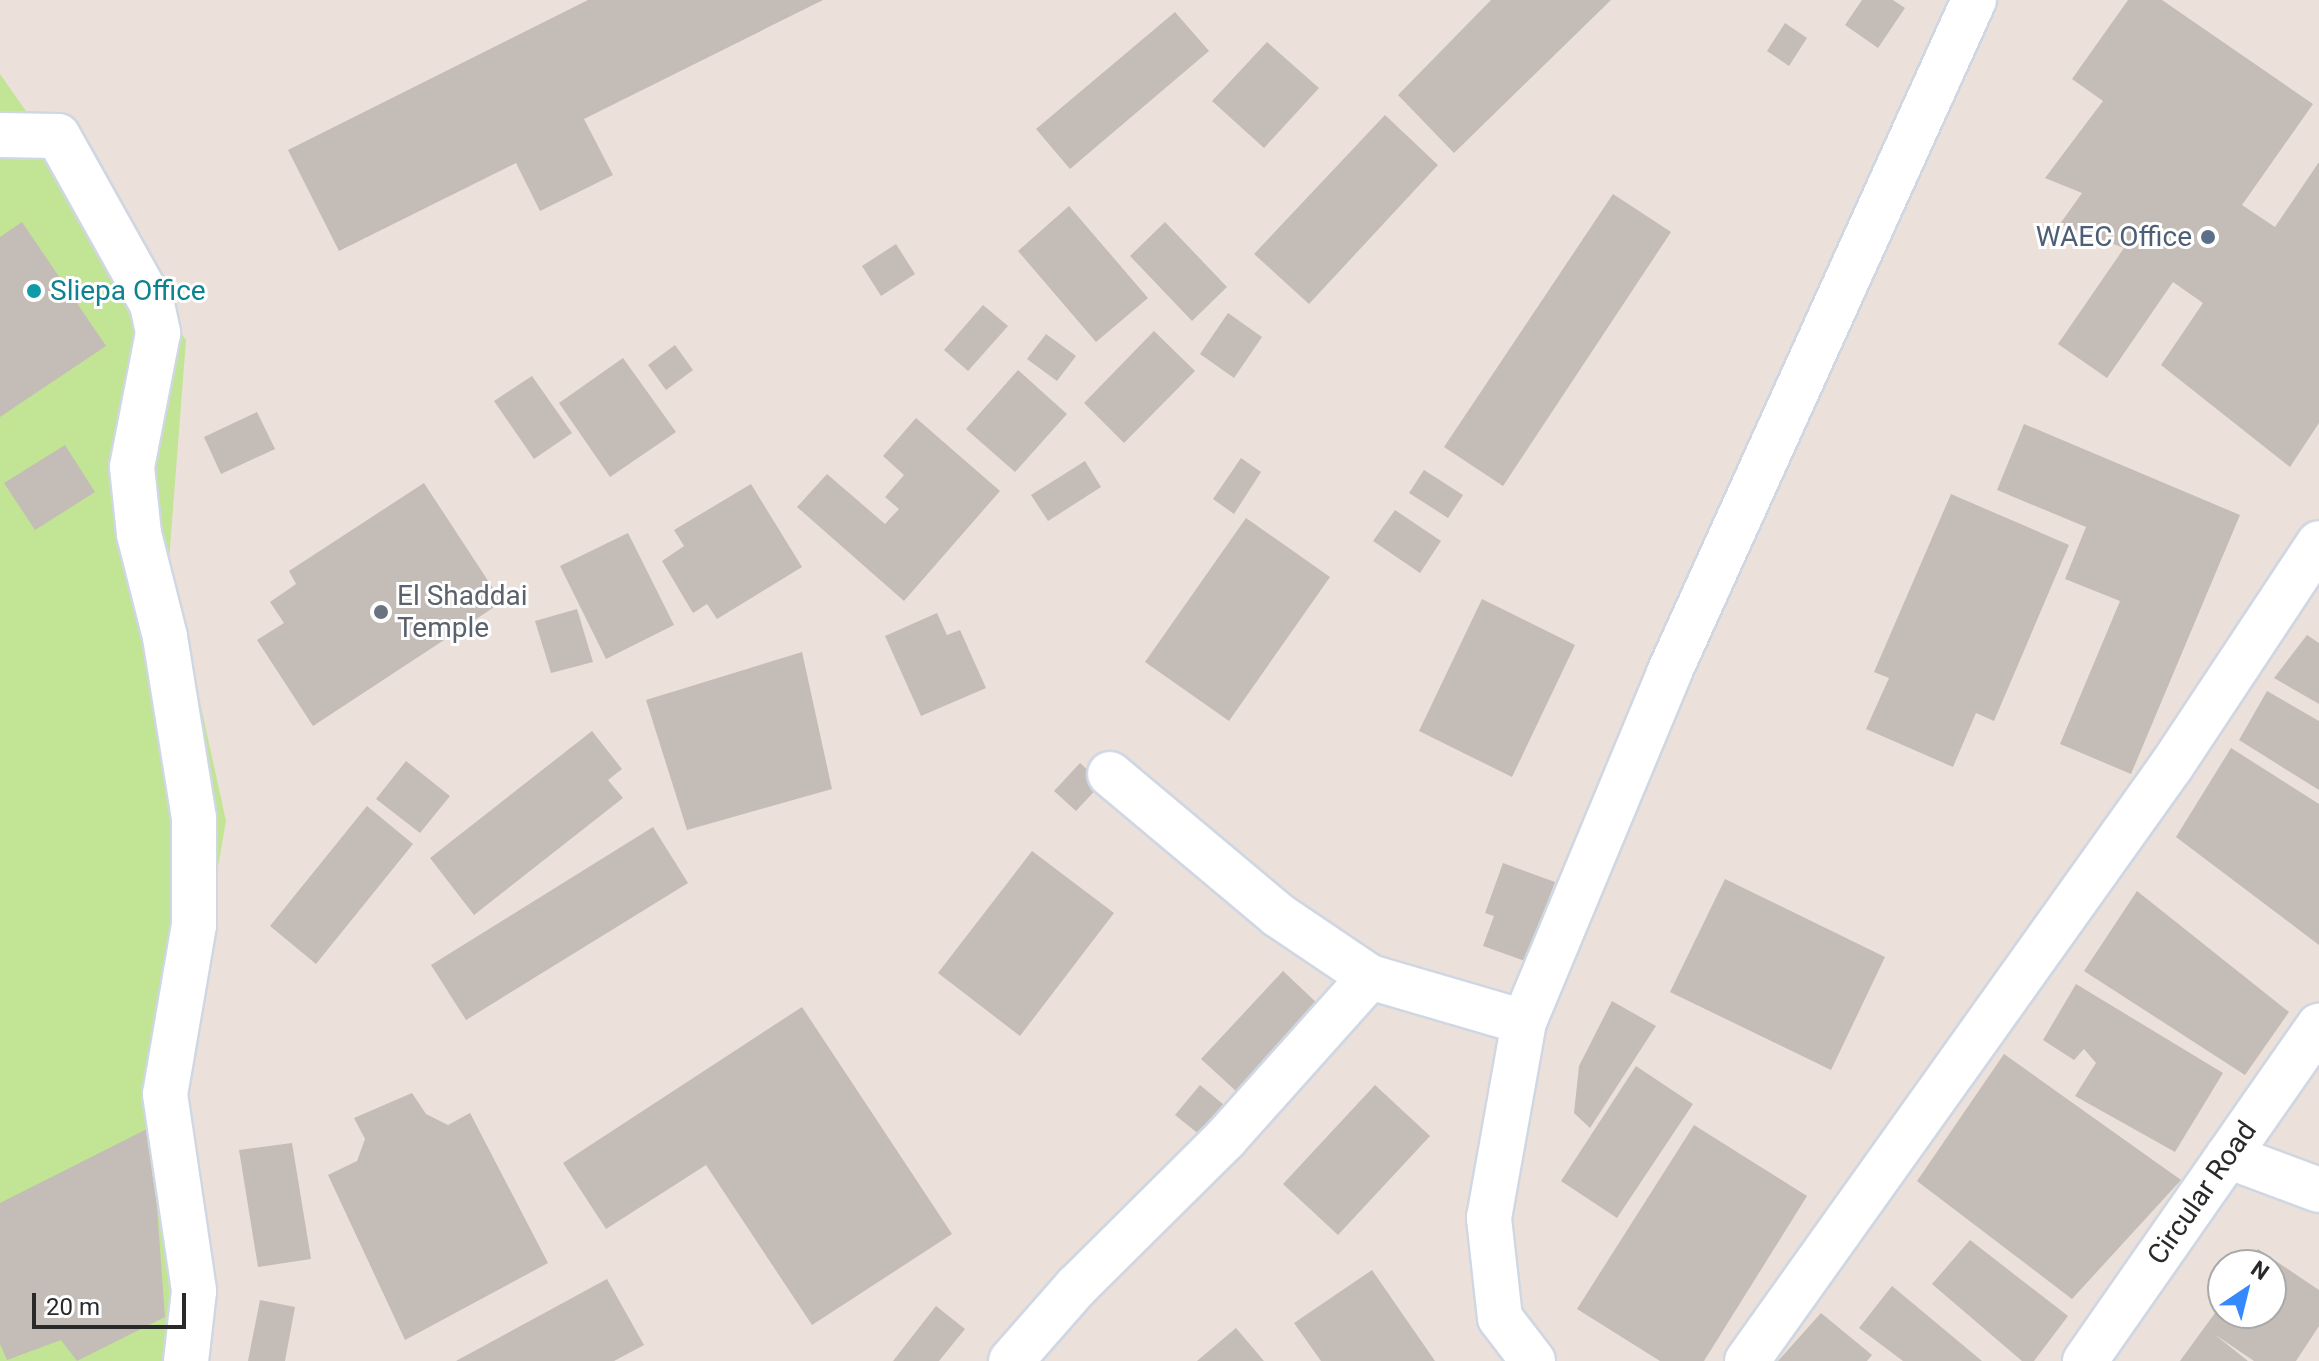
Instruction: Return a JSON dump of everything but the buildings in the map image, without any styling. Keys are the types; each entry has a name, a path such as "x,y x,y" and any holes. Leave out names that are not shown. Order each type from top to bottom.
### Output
{"street":[{"path":"1533,1361 1500,1318 1489,1218 1524,1022 1675,659 1974,0"},
{"path":"0,135 58,136 152,304 158,333 132,467 139,534 165,637 194,818 194,925 165,1094 194,1291 186,1361"},
{"path":"1747,1361 2172,765 2319,543"},
{"path":"1110,774 1278,915 1370,977 1524,1022"},
{"path":"1011,1361 1077,1286 1226,1138 1370,977"},
{"name":"Circular Road","path":"2085,1361 2319,1025"},
{"path":"2228,1156 2319,1190"}],"green space":[{"path":"0,74 186,340 169,560 226,821 179,1090 192,1361 0,1361"}],"place":[{"name":"WAEC Office","path":"2208,237"},
{"name":"Sliepa Office","path":"34,291"},
{"name":"El Shaddai Temple","path":"381,612"}]}
